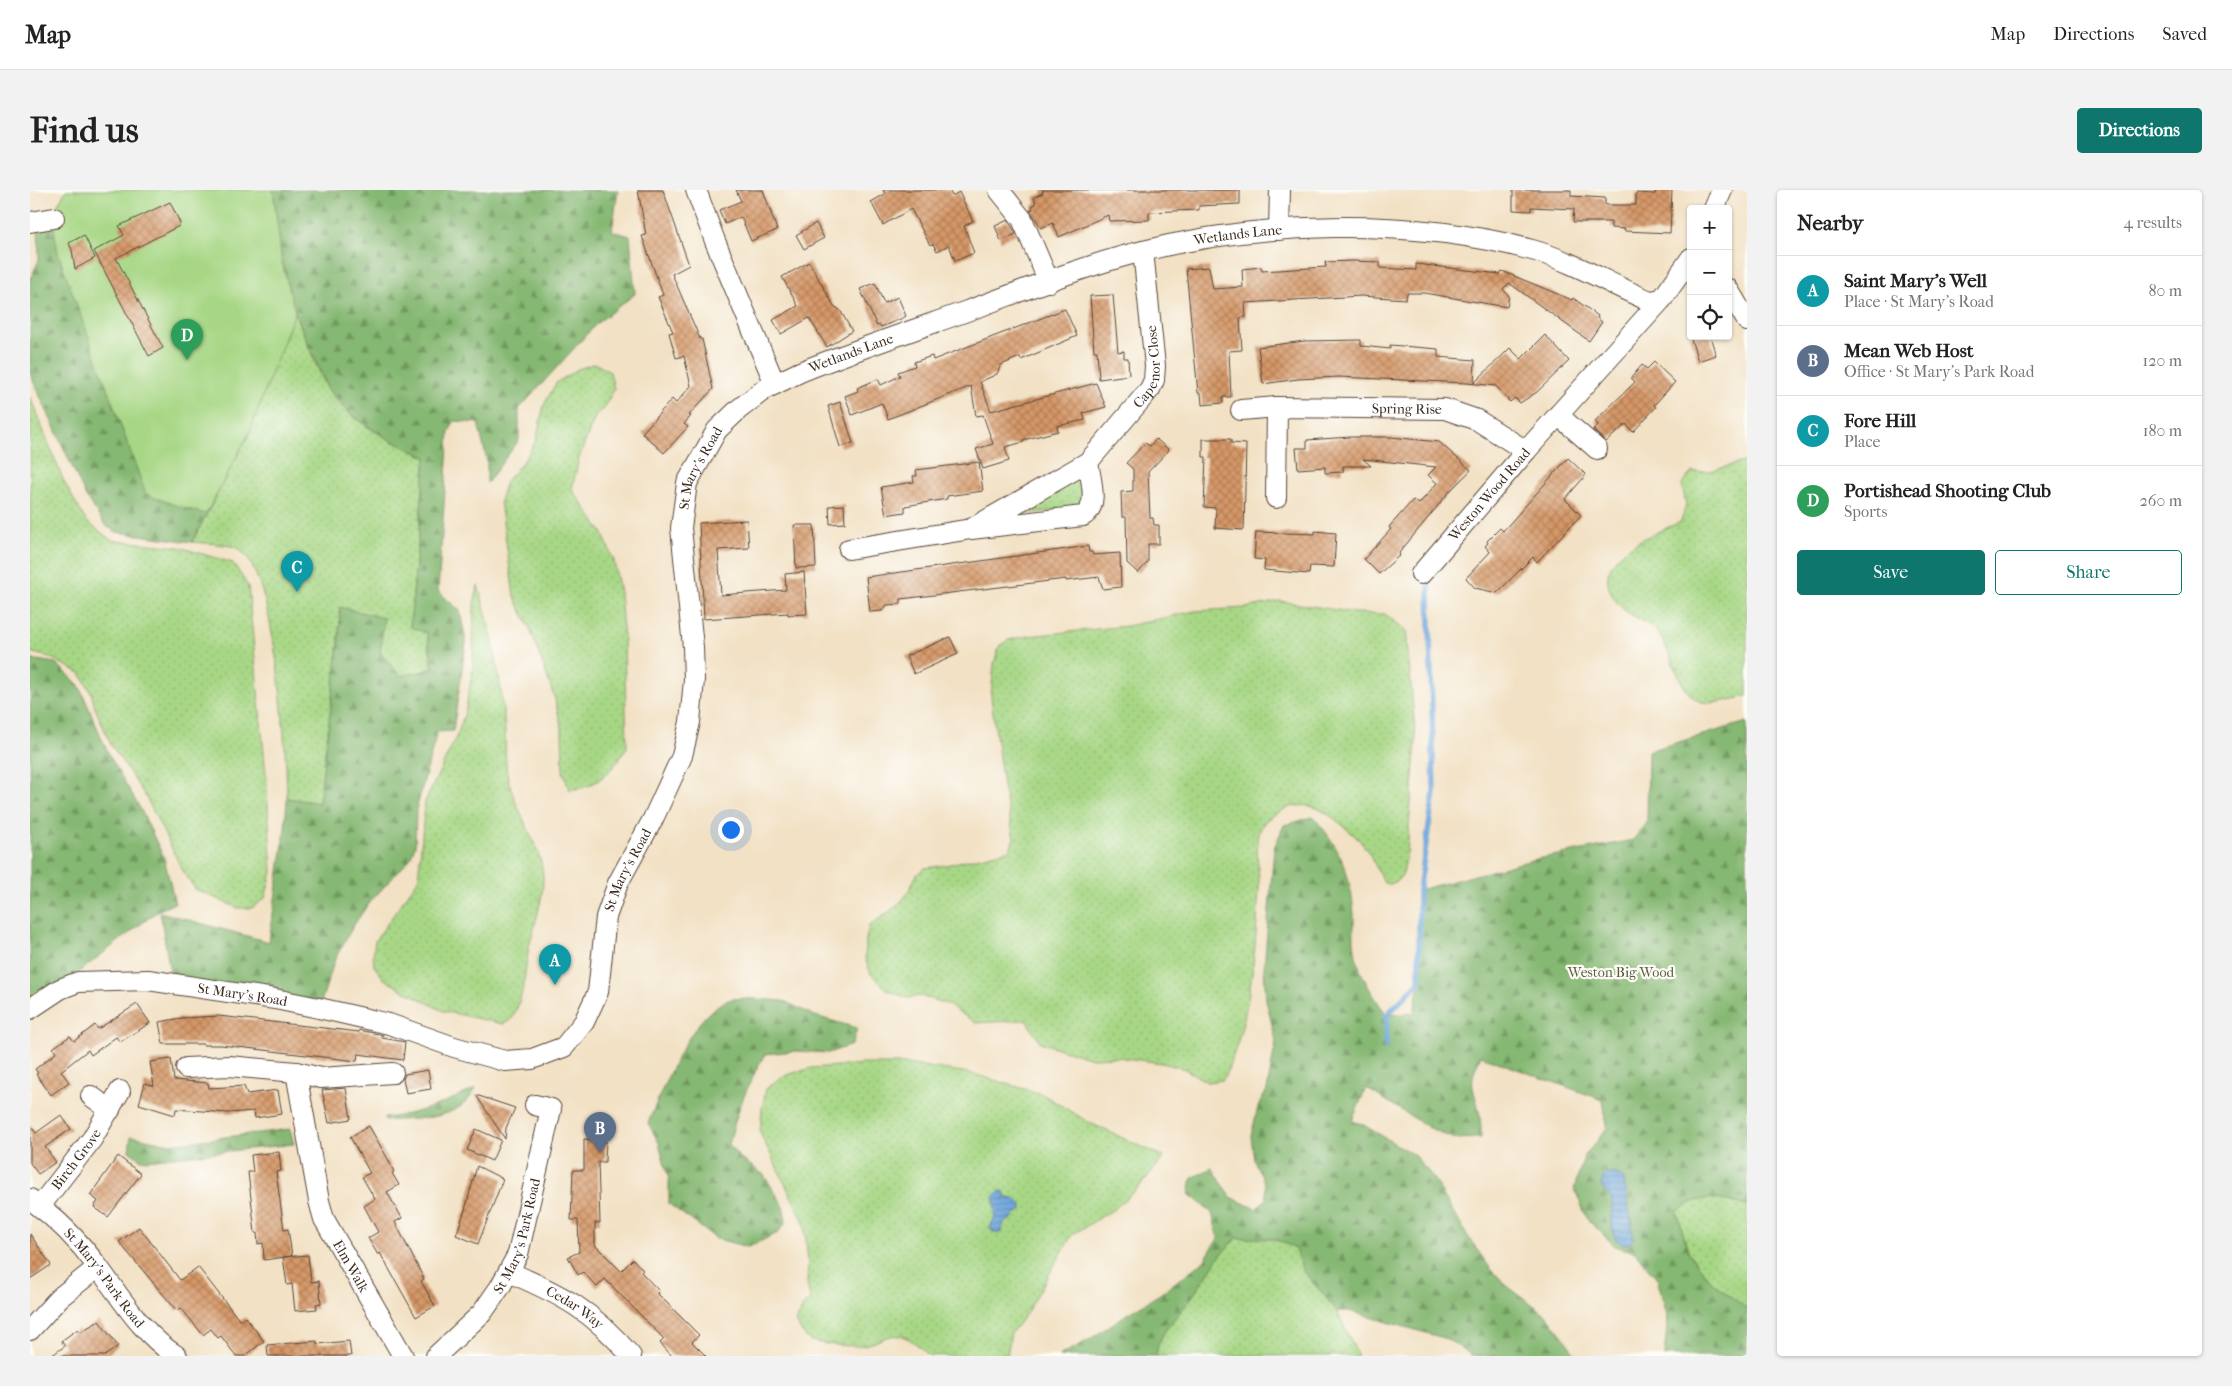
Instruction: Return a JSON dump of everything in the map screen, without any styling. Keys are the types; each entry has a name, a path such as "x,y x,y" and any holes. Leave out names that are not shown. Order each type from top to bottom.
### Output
{"street":[{"path":"696,190 715,241 775,384"},
{"path":"999,190 1022,219 1049,282"},
{"path":"1279,230 1280,190"},
{"path":"1716,205 1722,190"},
{"path":"30,222 54,218"},
{"name":"Wetlands Lane","path":"775,384 823,363 1049,282 1143,251 1279,230 1396,229 1485,240 1548,256 1650,301 1662,299"},
{"name":"Capenor Close","path":"971,529 1088,462 1139,404 1154,380 1155,366 1143,251"},
{"path":"1662,299 1687,264"},
{"path":"1732,295 1747,321"},
{"name":"Weston Wood Road","path":"1421,574 1526,451 1662,299"},
{"name":"St Mary's Road","path":"30,1009 60,989 78,982 148,980 275,999 319,1008 389,1024 454,1047 505,1061 532,1059 564,1047 584,1022 598,992 606,917 618,883 653,819 682,756 691,713 694,680 693,639 681,528 687,483 717,430 755,396 775,384"},
{"path":"1276,498 1277,407"},
{"name":"Spring Rise","path":"1241,410 1277,407 1450,410 1477,420 1526,451"},
{"path":"1558,415 1597,450"},
{"name":"Capenor Close","path":"848,549 971,529 1085,515 1090,510 1093,501 1088,462"},
{"path":"186,1068 229,1066 296,1072 322,1078 393,1073"},
{"name":"Elm Walk","path":"296,1072 323,1168 318,1201 324,1219 402,1356"},
{"name":"Birch Grove","path":"35,1203 82,1154 120,1091"},
{"path":"91,1096 110,1110"},
{"name":"St Mary's Park Road","path":"436,1356 473,1324 492,1301 518,1254 551,1109 535,1105"},
{"name":"St Mary's Park Road","path":"35,1203 63,1226 98,1267 139,1323 177,1356"},
{"path":"30,1330 59,1298 98,1267"},
{"name":"Cedar Way","path":"508,1272 562,1295 582,1308 604,1327 630,1356"}],"green space":[{"path":"66,190 273,190 282,263 295,312 248,435 206,514 146,494 58,253 52,215"},
{"path":"273,190 618,190 612,231 630,236 635,294 597,323 519,409 519,440 487,483 487,461 478,423 454,421 449,432 438,591 460,611 466,642 453,731 437,732 416,810 415,846 410,859 368,904 352,928 335,959 319,1008 172,984 160,912 269,942 285,829 287,798 319,803 339,641 340,607 384,618 380,654 401,676 433,669 427,633 410,627 426,457 388,439 353,416 327,388 295,312 282,263"},
{"path":"52,215 58,253 146,494 248,435 192,542 116,532 105,525 86,497 30,374 30,280 39,260 38,217"},
{"path":"295,312 318,369 335,399 371,429 426,457 410,626 427,633 433,669 401,677 340,607 339,641 319,803 287,798 282,705 271,626 262,591 251,564 237,548 192,542 248,435"},
{"path":"595,363 610,372 614,389 604,409 596,414 579,458 572,489 602,532 614,561 620,593 624,643 627,747 603,777 588,786 569,789 563,771 562,729 554,696 529,626 514,596 500,501 506,481 522,463 536,441 544,405 556,383 578,369"},
{"path":"30,397 64,482 86,521 111,540 179,547 233,563 248,586 266,774 272,872 265,898 252,908 238,908 195,889 182,869 146,797 111,745 95,708 91,692 80,673 49,657 30,652"},
{"path":"1747,461 1747,696 1707,703 1694,698 1688,692 1658,633 1621,607 1610,591 1608,576 1613,564 1622,552 1651,535 1681,522 1686,505 1682,484 1692,472 1710,471"},
{"path":"1074,478 1081,478 1085,508 1017,514"},
{"path":"478,586 498,669 505,726 508,778 511,790 537,850 543,873 542,894 529,947 522,994 511,1020 503,1024 443,1011 401,989 384,979 374,966 373,955 375,941 418,880 425,802 458,733 465,712 473,669 474,604"},
{"path":"1280,601 1356,613 1385,614 1406,630 1416,741 1407,852 1403,874 1391,884 1384,883 1370,855 1360,841 1335,819 1317,808 1291,807 1274,815 1264,823 1259,833 1258,841 1259,890 1250,987 1240,1035 1223,1080 1207,1082 1185,1069 1162,1063 1117,1057 1092,1058 1060,1049 1040,1042 1026,1020 976,1023 947,1004 920,996 908,998 887,990 871,974 865,958 869,926 897,906 907,894 917,874 925,868 1010,850 1014,838 1003,786 991,697 994,664 999,647 1008,640 1028,636 1127,626 1195,611 1246,608"},
{"path":"30,659 56,663 79,685 109,755 141,810 164,858 175,903 159,910 75,975 30,999"},
{"name":"Weston Big Wood","path":"1747,722 1747,1206 1719,1200 1703,1199 1677,1212 1689,1254 1712,1282 1747,1309 1747,1356 1664,1356 1668,1318 1657,1279 1635,1252 1615,1246 1588,1220 1574,1189 1584,1157 1607,1128 1603,1100 1481,1056 1476,1066 1473,1087 1480,1117 1481,1138 1454,1139 1428,1127 1366,1088 1352,1121 1362,1124 1414,1155 1431,1175 1469,1238 1490,1268 1507,1286 1547,1315 1577,1356 1473,1356 1447,1339 1349,1311 1337,1311 1303,1270 1294,1247 1274,1239 1237,1238 1218,1259 1192,1297 1165,1331 1156,1356 1059,1356 1089,1340 1160,1294 1205,1260 1218,1238 1212,1213 1189,1194 1192,1178 1212,1168 1231,1197 1256,1209 1266,1199 1265,1184 1254,1160 1251,1136 1258,1107 1267,1090 1276,1041 1266,1000 1264,969 1274,848 1284,825 1313,817 1330,839 1347,874 1354,915 1355,950 1363,976 1387,1015 1414,1013 1419,982 1419,890 1532,860 1633,840 1647,823 1648,751"},
{"path":"757,999 784,1001 815,1016 857,1028 852,1045 828,1053 795,1051 765,1054 753,1076 739,1109 729,1145 740,1158 764,1175 783,1205 786,1222 778,1233 748,1247 717,1239 669,1204 669,1180 659,1143 648,1123 679,1054 701,1021 713,1009 726,1001"},
{"path":"863,1064 907,1064 970,1073 1042,1094 1090,1123 1164,1157 1140,1186 1114,1209 1072,1235 1026,1314 1011,1333 1007,1356 929,1356 909,1339 896,1335 859,1346 821,1343 808,1339 796,1322 803,1306 810,1299 807,1283 808,1262 804,1222 760,1133 766,1089 783,1076 812,1068"},
{"path":"476,1088 469,1099 449,1113 424,1118 385,1121 384,1118 432,1107"},
{"path":"290,1129 294,1144 147,1160 140,1159 129,1151 131,1136 170,1144"},
{"path":"1713,1197 1747,1206 1747,1309 1712,1282 1689,1254 1677,1212 1689,1202"},
{"path":"1237,1238 1274,1239 1294,1247 1303,1270 1337,1311 1358,1356 1156,1356 1165,1331 1192,1297 1218,1259"}],"water":[{"path":"1611,1172 1622,1177 1624,1181 1633,1233 1633,1239 1628,1244 1623,1244 1615,1239 1612,1228 1612,1200 1601,1186 1603,1177"},
{"path":"999,1191 1004,1191 1006,1198 1016,1199 1022,1205 1022,1210 1015,1214 1011,1220 1005,1221 1001,1232 998,1234 992,1231 990,1227 995,1215 994,1197"}],"building":[{"path":"638,190 663,190 689,265 672,274 700,339 702,339 713,389 689,415 691,416 684,424 688,427 664,453 642,433 672,399 676,403 691,386 684,356 676,358 669,333 673,332 658,297 663,295 642,236 646,235"},
{"path":"736,190 763,190 777,230 751,241 741,217 725,224 719,210 741,201"},
{"path":"883,190 949,190 952,196 959,192 973,221 964,226 974,253 955,261 949,245 937,251 933,244 930,245 911,209 883,225 871,202 885,194"},
{"path":"1042,190 1240,190 1240,204 1199,206 1199,210 1149,212 1149,220 1109,221 1108,215 1059,237 1053,223 1041,228 1030,210 1036,204 1034,197 1043,193"},
{"path":"1513,190 1571,190 1571,196 1605,198 1605,205 1636,205 1636,193 1655,194 1656,190 1672,190 1670,233 1624,231 1625,229 1611,228 1611,222 1573,222 1574,209 1531,207 1531,211 1513,210"},
{"path":"170,202 180,223 179,226 116,258 163,348 149,356 94,251 124,235 119,226"},
{"path":"1008,220 1016,234 1001,241 995,226"},
{"path":"816,223 824,238 804,249 796,235"},
{"path":"84,235 95,258 75,269 69,243"},
{"path":"809,262 834,306 840,310 852,331 827,347 809,318 781,334 773,320 798,306 782,277"},
{"path":"1325,262 1380,262 1380,268 1416,270 1416,264 1500,274 1502,271 1572,300 1573,298 1598,316 1597,318 1602,322 1589,341 1509,283 1503,289 1509,296 1507,307 1424,293 1407,293 1406,299 1361,296 1245,303 1246,317 1240,318 1242,350 1229,351 1231,397 1223,397 1223,403 1202,405 1201,393 1198,393 1186,269 1209,267 1213,289 1243,287 1242,269 1261,267 1262,271 1326,267"},
{"path":"875,283 884,303 898,297 906,316 881,327 880,325 877,326 860,289"},
{"path":"1113,295 1118,352 1124,351 1124,358 1128,358 1129,375 1099,379 1097,351 1094,351 1090,296"},
{"path":"1065,309 1077,336 1021,360 1020,357 1001,365 997,374 980,382 991,411 1096,383 1106,407 1083,413 1085,420 1057,426 1058,431 1005,447 1009,461 983,469 976,449 993,444 983,415 976,416 971,386 888,419 882,403 852,415 845,396 858,391 857,388 878,379 881,385 900,376 898,372 915,366 914,362 932,356 933,360"},
{"path":"1545,335 1569,361 1537,392 1520,403 1515,398 1510,402 1496,386 1467,383 1339,377 1298,379 1263,384 1258,347 1305,341 1361,340 1361,346 1390,349 1390,345 1438,349 1438,357 1475,360 1474,383 1510,348 1521,359"},
{"path":"1691,340 1711,340 1716,355 1698,361"},
{"path":"1654,362 1675,382 1654,405 1656,407 1633,432 1626,424 1606,442 1593,430 1598,425 1595,421 1635,382 1631,378 1642,365 1647,369"},
{"path":"840,402 853,443 840,447 828,406"},
{"path":"1391,437 1439,442 1471,470 1450,491 1399,553 1400,555 1379,574 1364,559 1391,529 1389,527 1413,500 1419,504 1437,483 1428,475 1436,467 1363,459 1371,466 1343,466 1343,472 1325,473 1325,467 1298,469 1296,448 1307,448 1307,440"},
{"path":"1156,439 1169,450 1148,472 1150,518 1153,518 1154,525 1159,525 1159,544 1148,544 1148,562 1138,573 1127,563 1126,517 1122,517 1121,492 1133,491 1133,469 1126,463 1145,443 1150,446"},
{"path":"1203,439 1231,439 1231,443 1246,444 1244,530 1215,528 1216,508 1204,507 1206,457 1203,457"},
{"path":"1568,458 1586,475 1565,499 1581,515 1537,562 1533,557 1497,593 1475,588 1466,578 1490,552 1485,546 1488,543 1487,541 1500,528 1503,531"},
{"path":"979,462 983,491 947,496 947,499 905,506 905,512 886,515 881,487 914,482 913,476 917,476 916,470"},
{"path":"844,505 845,523 830,524 829,506"},
{"path":"747,520 749,548 718,550 721,595 786,590 785,574 804,572 807,614 788,615 788,613 704,619 699,523"},
{"path":"794,525 814,525 816,567 796,568"},
{"path":"1315,531 1336,533 1334,567 1310,566 1309,574 1264,570 1265,560 1254,559 1256,532 1315,534"},
{"path":"1088,546 1089,552 1092,552 1093,555 1120,553 1121,587 1103,589 1099,577 1066,581 1066,579 901,599 901,604 887,605 882,611 870,612 866,577"},
{"path":"950,637 958,654 914,674 906,656"},
{"path":"137,1004 150,1023 120,1042 116,1037 91,1055 88,1050 61,1071 69,1082 51,1095 36,1074 38,1073 35,1069 56,1053 53,1048 70,1036 74,1041 95,1025 98,1029"},
{"path":"219,1016 359,1032 359,1030 383,1035 382,1038 405,1042 403,1060 358,1054 357,1061 221,1045 163,1044 159,1022 182,1018"},
{"path":"171,1059 174,1080 208,1083 209,1088 244,1086 247,1094 278,1090 282,1114 255,1118 254,1111 228,1113 176,1109 175,1115 139,1104 145,1083 154,1086 150,1062"},
{"path":"428,1070 431,1089 406,1093 403,1079 405,1074"},
{"path":"346,1088 351,1119 329,1123 322,1090"},
{"path":"476,1095 515,1108 506,1128 505,1139"},
{"path":"61,1115 71,1129 45,1147 56,1162 38,1174 30,1163 30,1125 36,1133"},
{"path":"369,1126 389,1161 394,1172 392,1173 399,1185 387,1192 402,1218 395,1222 424,1279 421,1281 435,1306 416,1317 380,1253 378,1255 368,1238 378,1232 364,1206 375,1199 362,1177 370,1173 350,1137"},
{"path":"476,1129 501,1140 492,1161 467,1150"},
{"path":"584,1139 606,1141 605,1162 598,1162 600,1223 595,1223 595,1245 621,1271 633,1259 643,1270 641,1272 659,1291 657,1293 699,1335 692,1342 706,1356 672,1356 660,1343 664,1339 605,1279 597,1287 583,1272 578,1275 568,1257 579,1252 578,1220 571,1220 573,1170 584,1170"},
{"path":"279,1152 281,1171 276,1172 284,1230 288,1229 292,1256 264,1260 263,1243 258,1244 257,1233 255,1233 248,1172 253,1172 251,1155"},
{"path":"118,1156 141,1174 108,1217 94,1207 98,1201 90,1195"},
{"path":"477,1166 503,1179 478,1244 456,1235"},
{"path":"139,1227 180,1280 198,1267 240,1321 245,1317 264,1341 245,1356 236,1356 221,1336 218,1338 211,1329 203,1335 181,1308 177,1311 119,1242"},
{"path":"30,1234 51,1265 30,1279"},
{"path":"308,1255 311,1282 319,1281 321,1303 316,1304 317,1309 295,1311 292,1284 287,1285 283,1257"},
{"path":"99,1321 118,1346 105,1356 51,1356 65,1346 61,1341 78,1329 80,1332"},
{"path":"317,1341 317,1344 349,1341 351,1356 268,1356 267,1345"}],"waterway":[{"path":"1386,1046 1387,1015 1419,982 1419,890 1434,793 1429,587"}],"place":[{"name":"Portishead Shooting Club","path":"187,360"},
{"name":"Fore Hill","path":"297,592"},
{"name":"Saint Mary's Well","path":"555,985"},
{"name":"Mean Web Host","path":"600,1153"}]}
